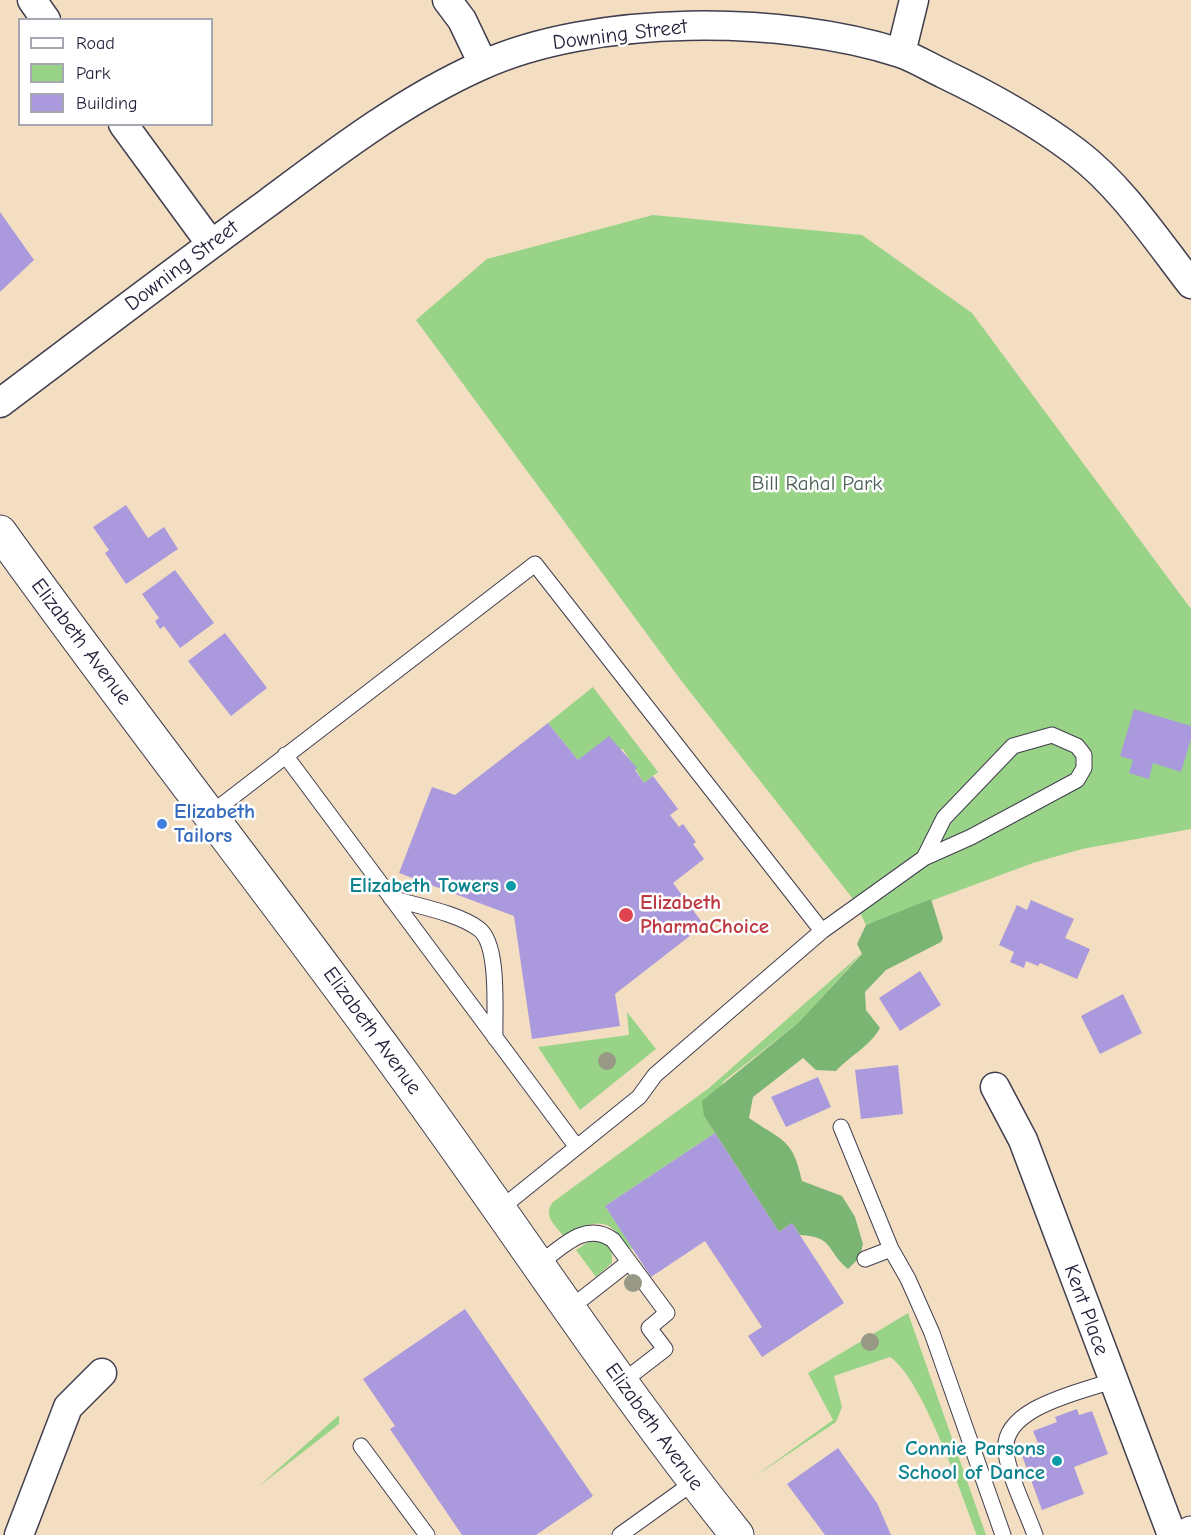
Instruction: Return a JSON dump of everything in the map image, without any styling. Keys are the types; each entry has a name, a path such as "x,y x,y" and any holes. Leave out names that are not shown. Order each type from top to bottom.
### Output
{"main road":[{"name":"Elizabeth Avenue","path":"0,532 209,815 299,931 500,1209 621,1383 736,1535"},
{"path":"1187,1535 1191,1533"}],"street":[{"path":"32,0 45,18"},
{"path":"447,0 462,20 483,64"},
{"path":"901,53 914,0"},
{"name":"Downing Street","path":"0,403 352,141 437,87 483,64 537,46 594,35 712,25 790,30 901,53 1010,108 1078,154 1135,213 1191,284"},
{"path":"124,126 211,244"},
{"name":"Kent Place","path":"995,1087 1023,1140 1172,1535"},
{"path":"19,1535 68,1407 102,1373"}],"lane":[{"path":"209,815 535,564 822,931"},
{"path":"500,1209 639,1097 655,1075 822,931 924,858 970,837 1077,780 1084,768 1084,755 1077,746 1052,735 1013,746 944,818 924,858"},
{"path":"285,755 576,1146"},
{"path":"391,898 461,920 481,930 492,950 495,1038"},
{"path":"841,1127 891,1249 908,1279 936,1343 1003,1535"},
{"path":"538,1265 578,1236 594,1231 613,1240 668,1313 649,1328 665,1350 621,1383"},
{"path":"865,1259 891,1249"},
{"path":"569,1309 629,1262"},
{"path":"1035,1535 1006,1455 1009,1432 1015,1422 1033,1410 1112,1381"},
{"path":"361,1446 427,1535"},
{"path":"620,1535 694,1482"}],"green space":[{"name":"Bill Rahal Park","path":"653,215 862,235 972,313 1191,609 1191,829 1082,849 1033,863 866,925 853,899 683,683 416,320 487,259"},
{"path":"593,687 658,772 644,783 623,749 578,760 548,723"},
{"path":"931,899 943,938 941,942 886,970 865,992 866,1010 880,1028 876,1035 836,1071 816,1070 803,1058 753,1097 749,1118 790,1148 795,1156 802,1181 842,1196 855,1217 863,1244 860,1257 848,1269 825,1242 819,1238 800,1235 792,1223 779,1232 704,1116 702,1101 798,1023 862,954 857,944 866,925"},
{"path":"862,953 798,1023 724,1081 704,1116 715,1133 605,1206 634,1250 605,1224 584,1226 565,1238 550,1216 550,1207 553,1202 709,1088"},
{"path":"627,1012 656,1049 580,1110 538,1047 629,1035"},
{"path":"593,1239 608,1245 612,1254 612,1263 596,1277 576,1250"},
{"path":"908,1313 986,1535 977,1535 928,1412 903,1369 890,1357 834,1376 842,1407 836,1422 754,1477 833,1420 808,1373"},
{"path":"339,1415 339,1424 258,1487"}],"building":[{"path":"0,212 34,260 0,292"},
{"path":"126,505 148,538 164,527 178,549 126,584 105,553 109,550 93,527"},
{"path":"175,570 214,623 180,648 164,626 160,629 155,621 159,618 142,594"},
{"path":"225,633 267,688 231,716 188,661"},
{"path":"1134,709 1191,726 1191,739 1181,772 1153,763 1149,779 1129,773 1133,760 1120,756"},
{"name":"Elizabeth Towers","path":"548,723 578,760 609,736 637,768 635,770 644,783 653,776 678,809 670,815 679,827 683,824 696,842 693,844 704,859 673,883 704,925 615,994 620,1026 532,1039 514,916 399,873 432,787 455,795"},
{"path":"1031,900 1074,919 1065,938 1090,949 1077,979 1040,963 1038,966 1026,961 1024,968 1010,962 1014,952 999,945 1017,905 1027,910"},
{"path":"920,971 941,1005 900,1031 879,998"},
{"path":"1123,994 1142,1033 1100,1054 1081,1016"},
{"path":"898,1065 903,1114 861,1119 855,1070"},
{"path":"818,1077 831,1107 786,1127 771,1097"},
{"path":"715,1133 779,1232 792,1223 844,1303 762,1357 748,1336 762,1327 705,1241 651,1277 605,1206"},
{"path":"465,1309 593,1496 536,1535 462,1535 390,1429 395,1426 363,1379"},
{"name":"Connie Parsons School of Dance","path":"1077,1409 1079,1415 1092,1411 1108,1454 1074,1467 1084,1494 1042,1510 1020,1450 1038,1443 1033,1431 1057,1422 1055,1417"},
{"path":"838,1448 877,1503 891,1535 825,1535 787,1484"}],"place":[{"name":"Elizabeth Tailors","path":"162,824"},
{"name":"Elizabeth Towers","path":"511,886"},
{"name":"Elizabeth PharmaChoice","path":"626,915"},
{"name":"Connie Parsons School of Dance","path":"1057,1461"}]}
